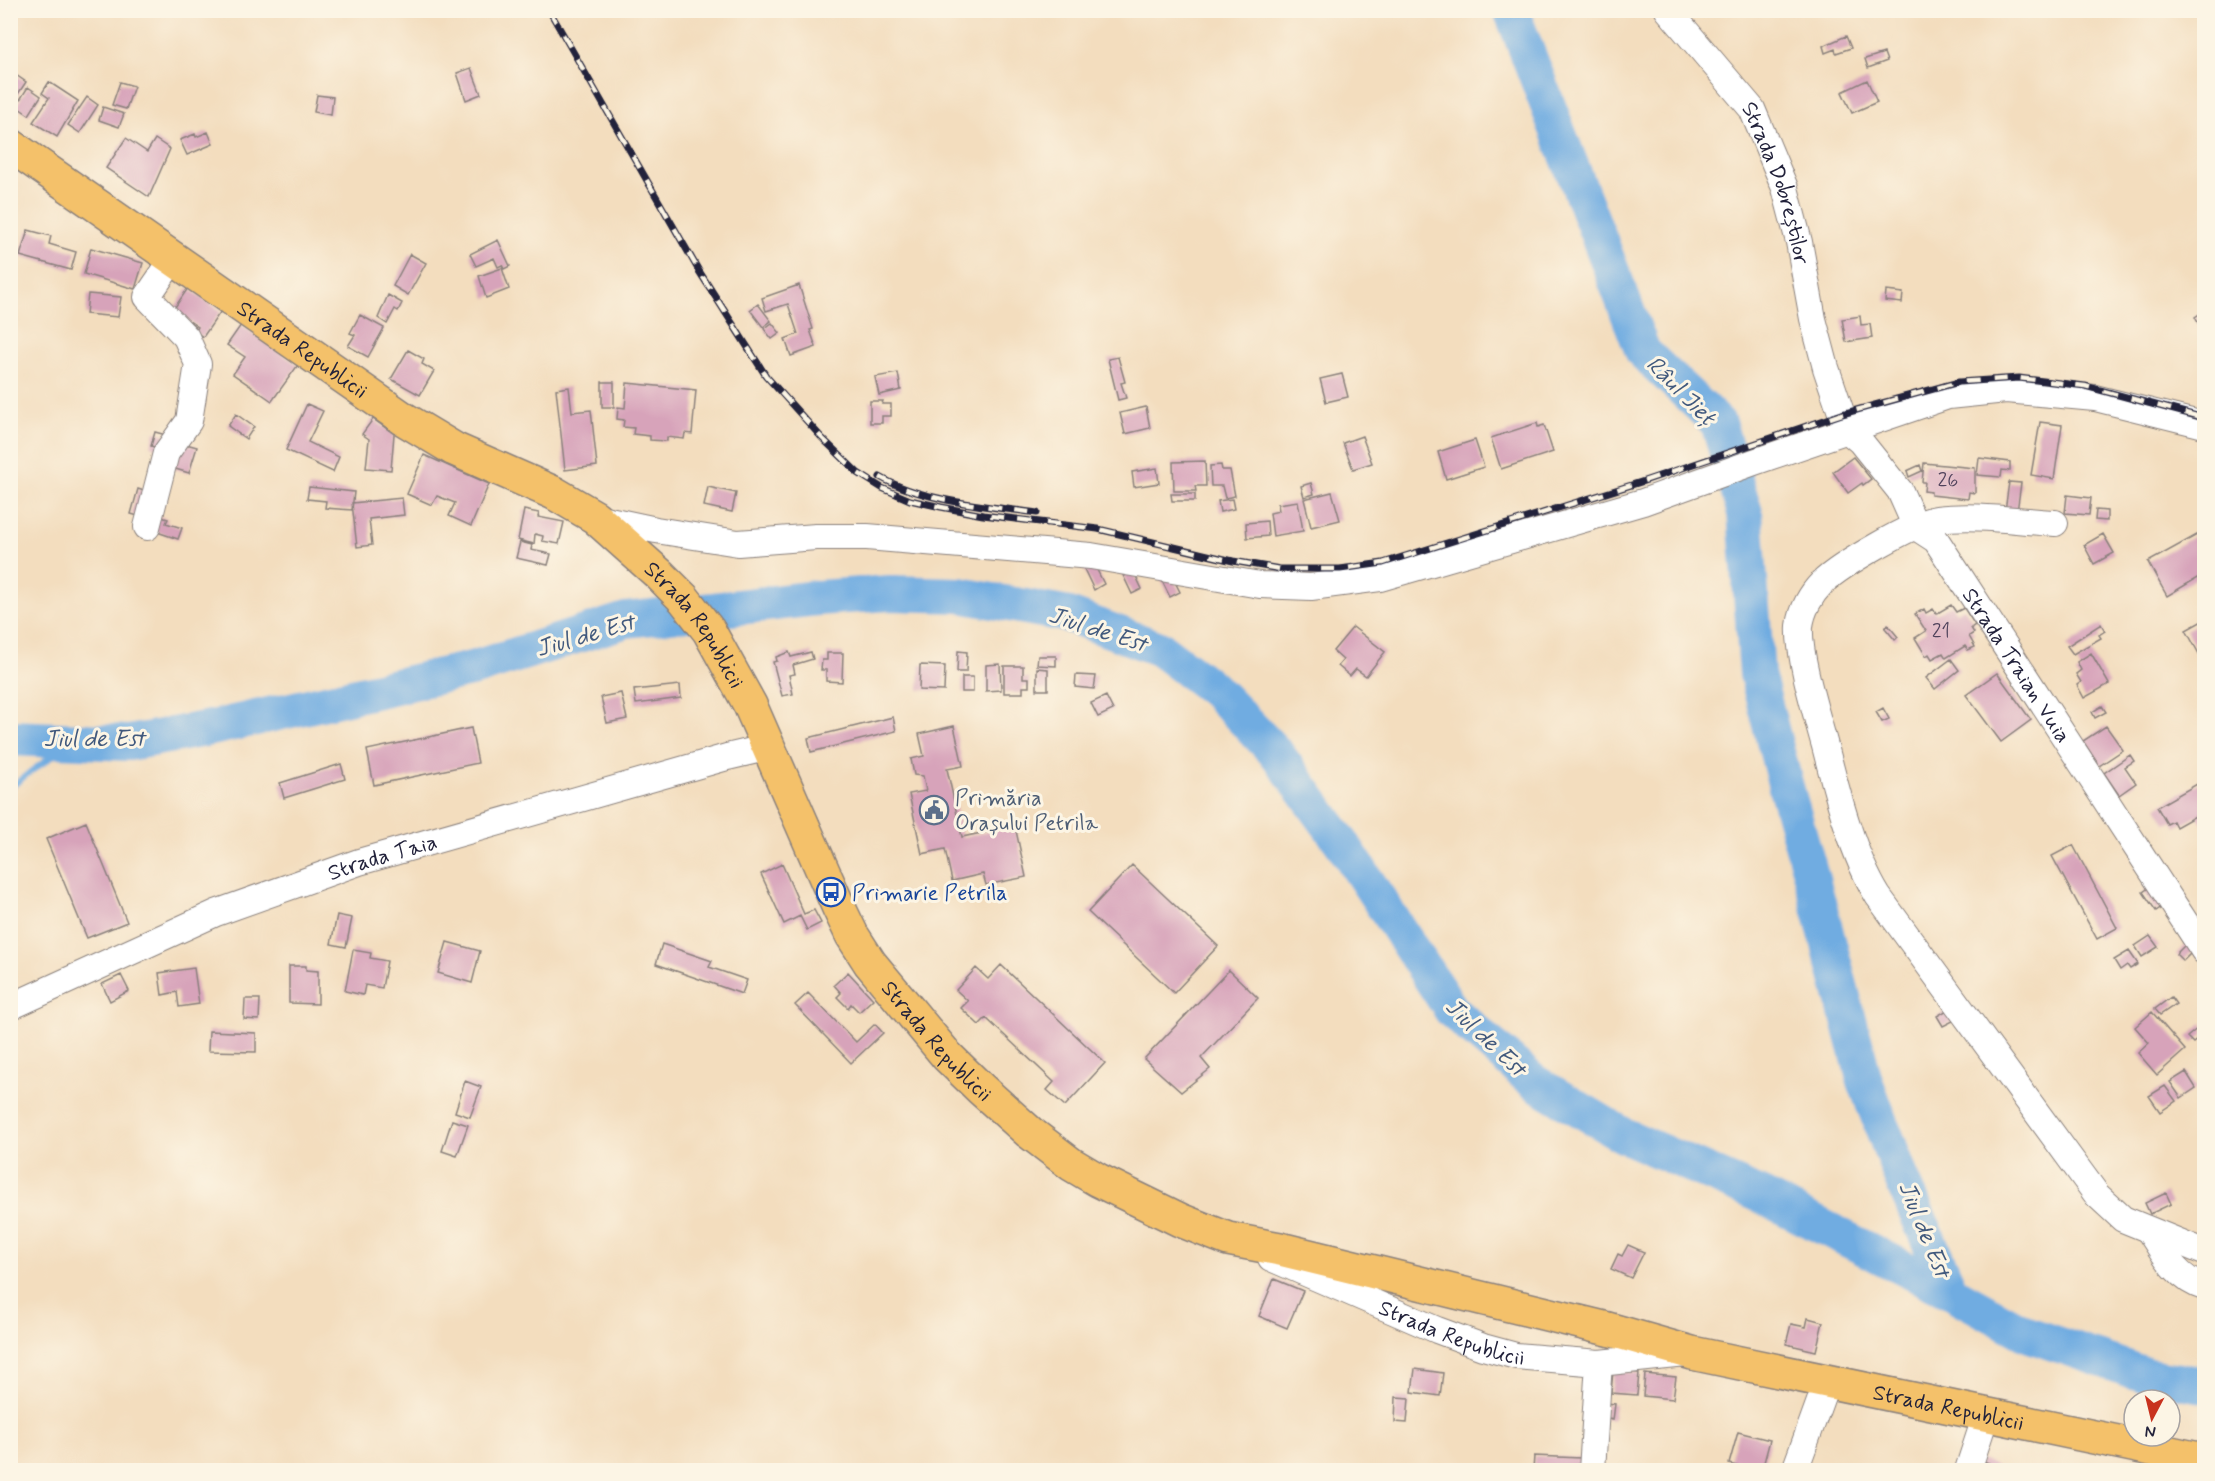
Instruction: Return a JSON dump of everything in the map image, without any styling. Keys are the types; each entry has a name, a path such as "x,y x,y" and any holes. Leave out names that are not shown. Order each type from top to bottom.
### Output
{"main road":[{"name":"Strada Republicii","path":"10,145 404,419 454,449 554,493 595,517 684,599 709,631 750,705 852,935 870,963 947,1056 1029,1132 1071,1164 1180,1220 1227,1239 1280,1249 1574,1321 1692,1353 2205,1460"}],"street":[{"name":"Strada Dobreștilor","path":"1668,10 1752,109 1769,146 1799,242 1813,319 1832,385"},
{"path":"147,527 166,453 189,421 198,364 186,337 147,297 173,259"},
{"name":"Strada Traian Vuia","path":"1832,385 1847,430 1860,441 1899,491 1917,527 1936,540 2205,951"},
{"path":"595,517 656,530 738,543 816,537 867,537 1090,556 1260,585 1311,586 1380,578 1643,502 1948,396 2006,390 2094,398 2205,425"},
{"path":"2055,523 1967,518 1935,519 1884,542 1823,581 1811,596 1800,627 1805,667 1836,788 1864,872 1878,896 2088,1184 2123,1219 2150,1232 2205,1252"},
{"name":"Strada Taia","path":"10,1007 216,913 360,862 694,766 770,747"},
{"path":"2150,1232 2180,1274 2196,1285 2205,1287"},
{"name":"Strada Republicii","path":"1227,1239 1483,1347 1516,1356 1599,1363 1692,1353"},
{"path":"1592,1470 1599,1363"},
{"path":"1795,1470 1827,1382"},
{"path":"1968,1470 1986,1415"}],"building":[{"path":"1846,36 1851,48 1836,53 1835,49 1825,53 1823,46"},
{"path":"1884,53 1887,61 1868,68 1865,59"},
{"path":"471,68 481,94 466,100 457,73"},
{"path":"13,73 26,82 10,106 10,77"},
{"path":"1867,80 1877,102 1852,113 1842,92"},
{"path":"49,82 78,101 57,137 33,122 49,98 42,93"},
{"path":"120,82 134,86 126,109 112,105"},
{"path":"28,87 41,96 29,115 16,106"},
{"path":"317,95 333,97 331,115 314,112"},
{"path":"87,97 98,105 80,133 68,125"},
{"path":"103,107 124,114 119,127 99,120"},
{"path":"208,132 213,144 187,155 180,140"},
{"path":"126,138 147,152 155,139 170,149 149,197 106,168"},
{"path":"28,230 51,236 49,244 76,252 71,270 20,256"},
{"path":"498,240 510,266 504,269 502,265 498,267 494,258 476,266 470,254"},
{"path":"91,248 143,263 135,289 84,274"},
{"path":"410,254 426,263 408,295 393,286"},
{"path":"502,268 509,289 486,298 479,276"},
{"path":"799,285 813,329 810,330 816,347 791,356 785,339 798,334 788,304 766,311 762,298"},
{"path":"188,288 221,311 203,337 195,332 198,327 173,310"},
{"path":"1886,291 1903,293 1902,303 1885,301"},
{"path":"88,294 121,297 118,317 86,314"},
{"path":"388,295 402,303 398,311 395,309 387,324 378,318"},
{"path":"758,304 771,321 763,327 750,310"},
{"path":"2204,311 2204,334 2195,317"},
{"path":"360,315 384,328 368,357 348,346 355,335 350,333"},
{"path":"1860,316 1861,325 1870,324 1872,338 1846,342 1842,319"},
{"path":"772,323 780,333 772,339 764,329"},
{"path":"241,325 298,365 272,401 233,374 245,357 227,345"},
{"path":"408,350 424,359 422,364 434,371 420,395 391,379"},
{"path":"1118,357 1125,382 1121,383 1126,398 1118,400 1108,359"},
{"path":"898,373 901,390 879,395 875,377"},
{"path":"1342,374 1348,397 1326,402 1320,379"},
{"path":"602,382 614,382 614,407 602,407"},
{"path":"627,383 696,390 692,434 685,433 684,439 667,437 667,441 650,440 650,436 633,434 634,428 623,427 624,420 617,419 618,407 625,408"},
{"path":"569,387 572,412 591,410 597,466 565,470 556,389"},
{"path":"870,401 883,401 882,404 891,404 891,416 882,416 882,423 870,423"},
{"path":"307,404 323,411 308,442 339,457 333,472 286,450"},
{"path":"1146,407 1150,428 1125,434 1120,413"},
{"path":"236,414 254,427 246,439 228,426"},
{"path":"373,419 394,434 391,470 366,468 369,439 362,434"},
{"path":"2040,422 2062,425 2054,479 2031,475"},
{"path":"1537,423 1538,427 1544,425 1553,452 1501,469 1491,438"},
{"path":"155,432 170,436 166,451 151,446"},
{"path":"1362,436 1372,463 1353,469 1343,443"},
{"path":"1475,440 1484,467 1446,479 1438,452"},
{"path":"179,442 197,447 189,473 172,468"},
{"path":"424,455 489,484 471,526 449,516 455,503 437,496 432,505 407,494"},
{"path":"1853,457 1871,479 1848,493 1833,472"},
{"path":"1979,458 2010,462 2010,471 2002,470 2001,477 1977,475"},
{"path":"1205,461 1206,486 1195,486 1196,491 1174,491 1173,462"},
{"path":"1924,463 1975,468 1975,493 1969,492 1968,499 1931,495 1931,492 1924,491 1925,482 1922,482"},
{"path":"1221,465 1222,470 1230,470 1235,496 1225,498 1222,486 1211,486 1210,466"},
{"path":"1920,465 1922,471 1909,477 1907,471"},
{"path":"1157,468 1159,483 1134,487 1132,472"},
{"path":"2009,482 2021,483 2017,512 2005,511"},
{"path":"1311,483 1314,494 1304,497 1301,486"},
{"path":"309,487 354,492 352,510 325,508 326,501 307,499"},
{"path":"708,487 736,493 732,512 704,506"},
{"path":"138,489 153,494 146,518 131,514"},
{"path":"1332,492 1340,520 1311,527 1304,499"},
{"path":"1171,494 1195,494 1195,501 1172,501"},
{"path":"2067,495 2091,498 2089,515 2065,513"},
{"path":"402,498 404,515 369,519 372,545 357,547 352,503"},
{"path":"1232,499 1234,509 1220,512 1218,501"},
{"path":"1298,501 1303,531 1273,536 1270,513 1279,511 1278,504"},
{"path":"524,510 539,513 538,517 564,522 559,544 542,541 543,536 535,534 534,544 518,540"},
{"path":"2096,510 2107,511 2107,521 2095,520"},
{"path":"158,516 168,519 166,523 182,528 178,539 154,531"},
{"path":"1267,521 1268,536 1247,538 1246,523"},
{"path":"2204,531 2204,574 2167,596 2148,562"},
{"path":"2103,534 2114,553 2094,564 2084,545"},
{"path":"520,542 532,545 531,550 551,554 548,565 516,558"},
{"path":"1094,564 1104,584 1094,590 1084,569"},
{"path":"1132,568 1142,589 1132,594 1122,573"},
{"path":"1170,572 1180,592 1170,597 1160,577"},
{"path":"1951,605 1956,612 1964,608 1975,625 1971,628 1974,633 1969,636 1975,647 1968,650 1965,646 1946,658 1943,653 1932,659 1929,654 1926,656 1915,638 1926,631 1915,614 1924,609 1926,613 1933,609 1936,614"},
{"path":"2204,620 2204,663 2186,630"},
{"path":"2101,624 2105,631 2099,635 2101,638 2073,654 2067,646"},
{"path":"1888,625 1898,637 1895,640 1885,628"},
{"path":"1353,627 1385,652 1366,676 1356,669 1350,676 1338,666 1343,660 1333,651"},
{"path":"958,651 967,652 966,672 957,672"},
{"path":"789,652 791,657 811,652 813,659 793,665 795,674 789,675 793,694 782,696 773,662 777,661 776,657"},
{"path":"827,653 843,653 842,682 826,681 826,670 821,670 822,660 827,660"},
{"path":"2091,653 2109,684 2084,698 2077,685 2081,682 2076,674 2081,670 2077,662"},
{"path":"1038,656 1056,656 1056,666 1037,665"},
{"path":"1951,659 1959,670 1935,689 1926,678"},
{"path":"1000,664 1001,690 986,691 986,665"},
{"path":"920,665 945,666 944,691 919,690"},
{"path":"1004,666 1023,666 1023,678 1029,678 1029,687 1023,687 1023,693 1004,693"},
{"path":"1037,668 1048,669 1048,690 1037,690"},
{"path":"1997,673 2031,720 2001,742 1966,695"},
{"path":"1076,675 1096,676 1094,689 1075,687"},
{"path":"962,677 973,677 973,692 962,692"},
{"path":"680,685 681,698 636,704 634,690"},
{"path":"621,693 627,719 607,723 601,697"},
{"path":"1106,696 1113,710 1098,717 1091,703"},
{"path":"2102,706 2106,712 2095,718 2092,712"},
{"path":"1883,708 1889,719 1882,722 1876,712"},
{"path":"893,717 896,731 811,752 808,738"},
{"name":"Primăria Orașului Petrila","path":"954,726 963,766 947,769 962,837 1015,826 1026,877 986,885 983,874 952,881 945,849 922,854 909,794 926,791 923,776 914,775 911,759 924,756 919,734"},
{"path":"2106,726 2123,750 2099,766 2083,741"},
{"path":"471,728 478,763 374,785 367,750"},
{"path":"2130,755 2134,761 2125,767 2136,783 2119,795 2104,773"},
{"path":"341,764 345,779 284,798 280,783"},
{"path":"2204,780 2204,824 2197,815 2176,827 2173,821 2167,824 2157,807"},
{"path":"86,822 127,922 87,938 46,839"},
{"path":"2073,845 2117,928 2097,939 2052,856"},
{"path":"782,864 804,914 814,910 821,923 807,930 800,916 784,924 761,874"},
{"path":"1132,865 1218,946 1174,993 1088,912"},
{"path":"2153,885 2166,904 2156,911 2143,892"},
{"path":"337,915 352,918 346,947 331,944"},
{"path":"2150,936 2158,947 2142,957 2135,946"},
{"path":"447,942 480,951 472,983 438,973"},
{"path":"2187,943 2194,950 2183,961 2176,954"},
{"path":"662,944 712,961 709,967 747,980 742,994 656,964"},
{"path":"353,950 371,953 370,958 387,961 382,988 365,985 363,995 345,991"},
{"path":"2129,951 2138,964 2130,969 2127,965 2120,970 2114,960"},
{"path":"1001,965 1105,1063 1065,1106 1047,1090 1054,1082 986,1018 979,1025 961,1008 968,1001 956,990 976,968 988,979"},
{"path":"289,966 306,966 306,970 318,971 318,1004 289,1003"},
{"path":"194,968 199,1004 179,1007 177,992 162,995 159,973"},
{"path":"1229,970 1258,998 1201,1058 1210,1069 1181,1092 1144,1059"},
{"path":"848,972 873,999 859,1012 851,1004 848,1008 837,997 841,993 834,985"},
{"path":"121,975 129,991 110,1001 102,984"},
{"path":"808,993 856,1042 875,1024 883,1033 851,1063 795,1005"},
{"path":"2171,997 2176,1004 2160,1015 2155,1009"},
{"path":"245,999 260,999 259,1020 244,1019"},
{"path":"1949,1009 1955,1020 1943,1026 1937,1016"},
{"path":"2152,1012 2185,1050 2157,1075 2138,1053 2149,1043 2135,1027"},
{"path":"2204,1023 2204,1034 2193,1043 2187,1037"},
{"path":"209,1031 256,1033 256,1052 208,1051"},
{"path":"2186,1072 2196,1088 2181,1098 2170,1082"},
{"path":"465,1081 481,1087 470,1117 455,1112"},
{"path":"2165,1086 2176,1101 2160,1112 2149,1096"},
{"path":"452,1120 468,1125 457,1156 442,1151"},
{"path":"2166,1193 2171,1204 2150,1214 2145,1203"},
{"path":"1628,1245 1644,1252 1631,1278 1611,1269 1618,1254 1622,1256"},
{"path":"1274,1279 1303,1291 1287,1328 1259,1316"},
{"path":"1808,1318 1823,1322 1816,1351 1786,1344 1791,1324 1806,1327"},
{"path":"1415,1369 1443,1373 1440,1396 1412,1392"},
{"path":"1613,1371 1639,1373 1637,1395 1611,1393"},
{"path":"1645,1374 1676,1377 1673,1399 1643,1396"},
{"path":"1396,1397 1409,1398 1407,1423 1395,1422"},
{"path":"1606,1403 1615,1404 1613,1420 1604,1418"},
{"path":"1738,1432 1770,1440 1762,1470 1751,1470 1729,1464"},
{"path":"1534,1456 1581,1458 1580,1470 1533,1470"},
{"path":"1980,1460 1997,1466 1995,1470 1977,1470"}],"waterway":[{"name":"Râul Jieț","path":"1511,10 1643,352 1718,423 1745,513 1757,674 1786,787 1865,1081 1901,1177 1951,1292 2027,1334 2149,1376 2204,1385"},
{"name":"Jiul de Est","path":"10,738 129,743 216,727 475,668 626,620 817,598 890,593 960,595 1069,615 1160,649 1216,691 1277,754 1344,846 1452,1011 1534,1082 1623,1135 1764,1197 1951,1292"},
{"path":"10,788 76,740"}],"railway":[{"path":"549,10 699,271 766,376 822,438 858,473 882,488 910,500 983,515 1098,529 1233,561 1280,569 1340,569 1383,563 1641,482 1842,414 1959,382 2019,378 2085,386 2204,418"},
{"path":"880,477 936,498 1037,513"}],"place":[{"name":"Primăria Orașului Petrila","path":"934,810"},
{"name":"Primarie Petrila","path":"831,892"}]}
